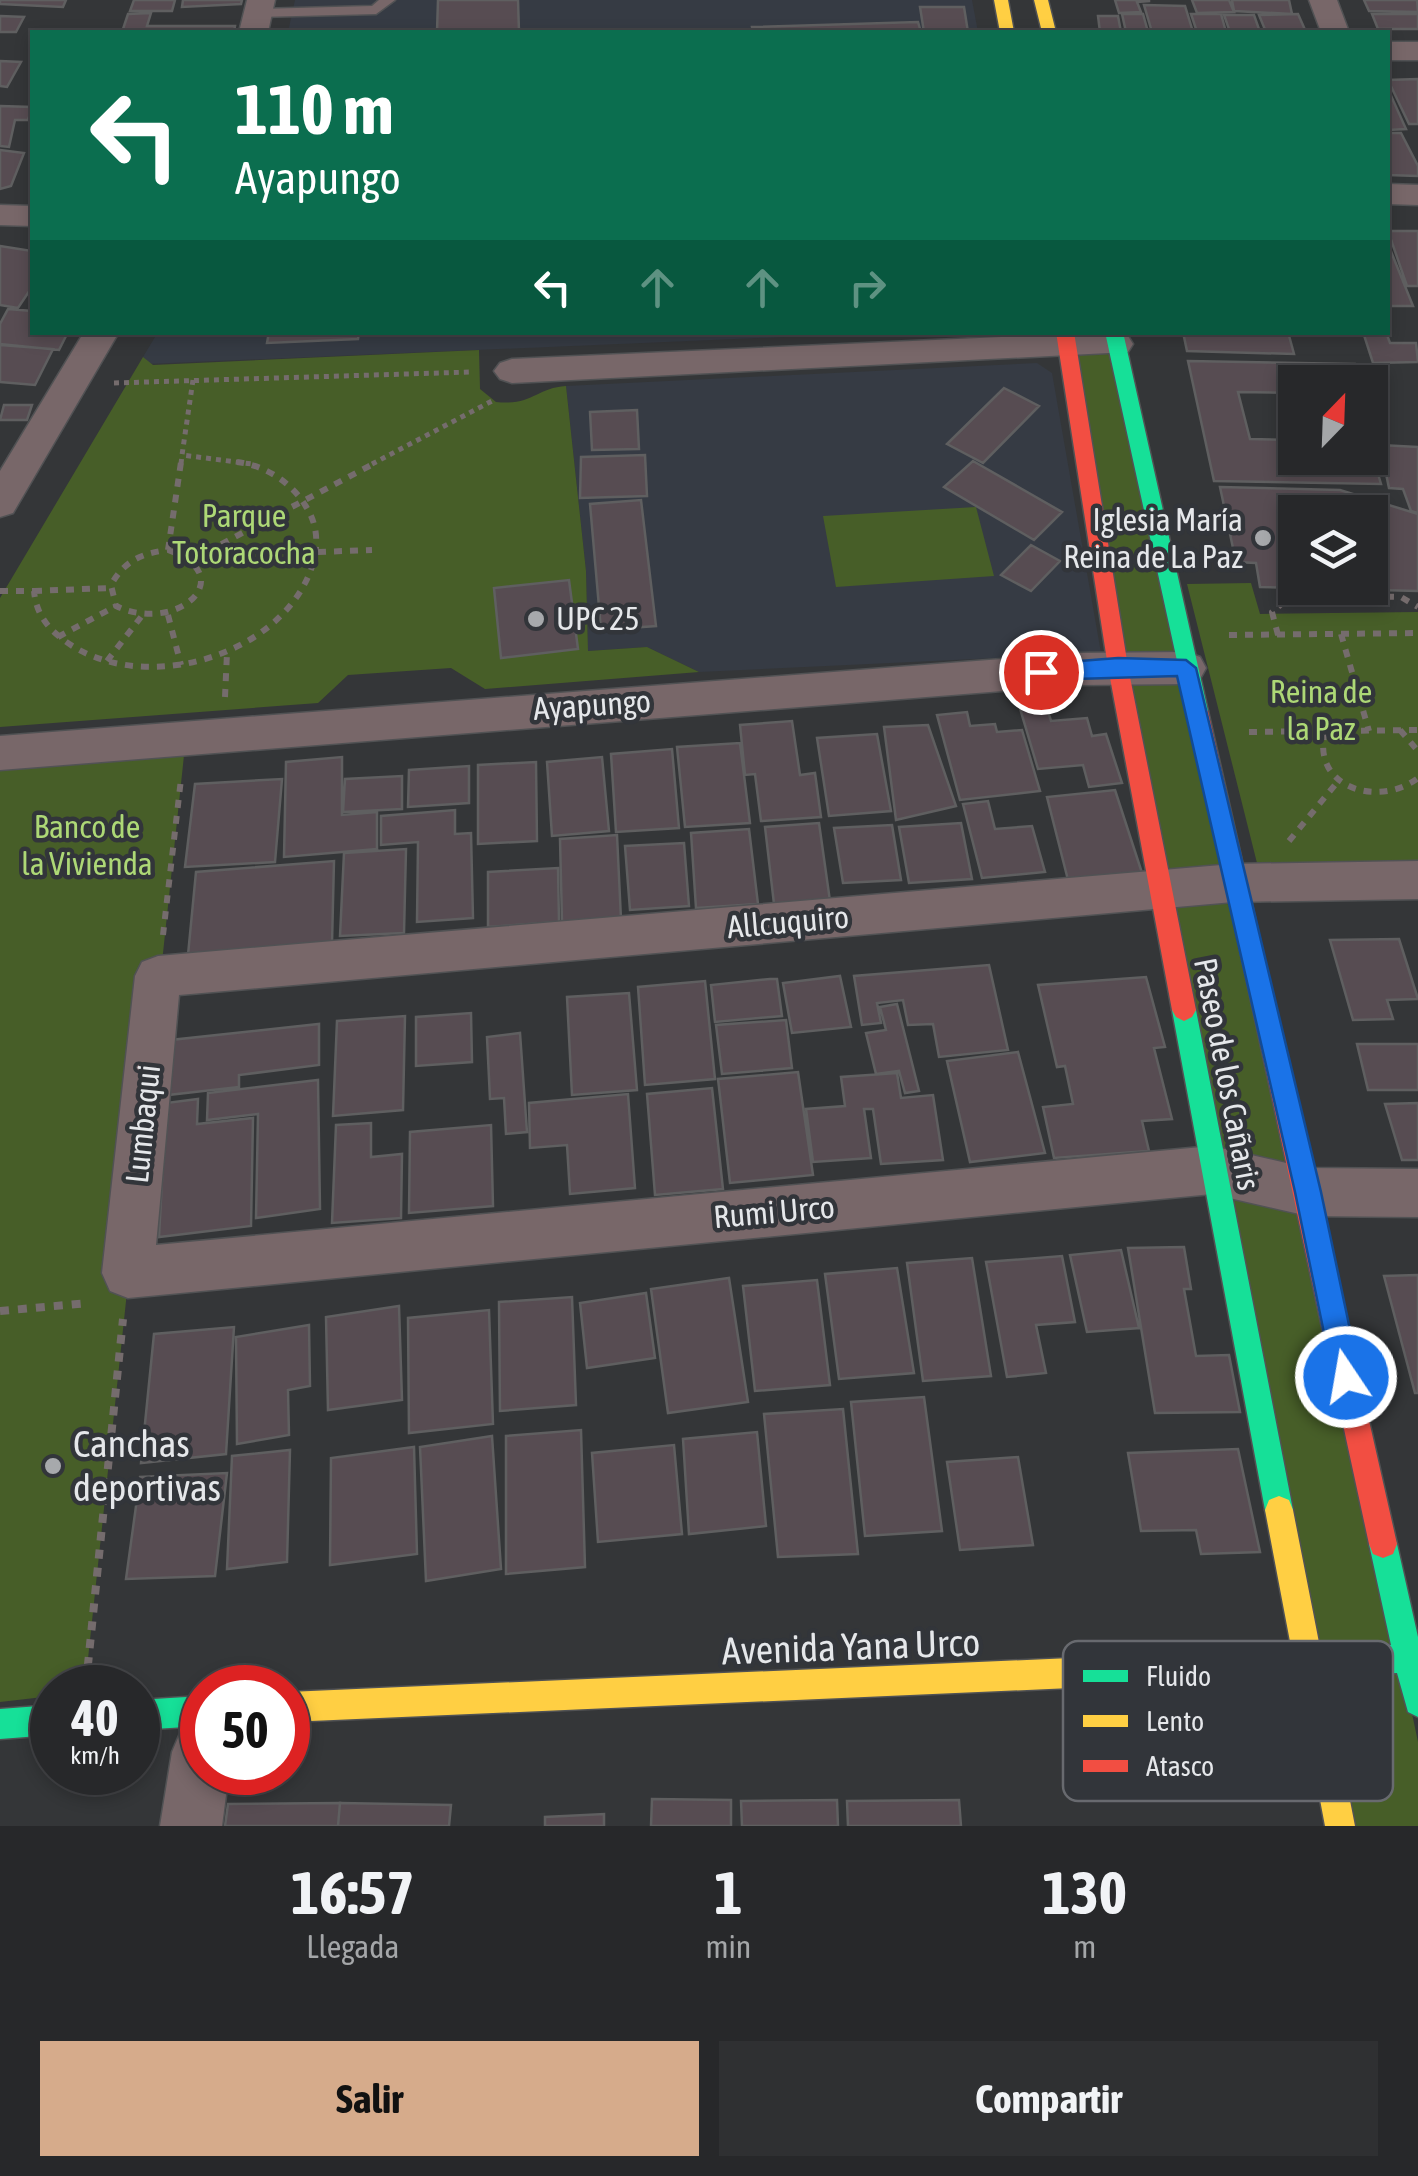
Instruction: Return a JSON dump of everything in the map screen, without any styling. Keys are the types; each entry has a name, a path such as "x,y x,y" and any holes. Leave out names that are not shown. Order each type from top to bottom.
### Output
{"main road":[{"path":"1000,0 1007,30"},
{"path":"1042,0 1049,30"},
{"name":"Paseo de los Cañaris","path":"1115,338 1182,652 1244,883 1308,1192 1413,1658 1418,1702"},
{"name":"Paseo de los Cañaris","path":"1066,339 1118,666 1303,1641"},
{"name":"Avenida Yana Urco","path":"310,1706 1063,1671"},
{"path":"0,1724 30,1722"},
{"name":"Paseo de los Cañaris","path":"1335,1801 1340,1826"}],"street":[{"path":"1322,0 1333,30"},
{"path":"1390,51 1418,51"},
{"path":"1390,194 1418,195"},
{"path":"0,215 30,216"},
{"path":"0,503 100,335"},
{"path":"512,371 1115,338"},
{"name":"Ayapungo","path":"0,753 1118,666 1182,652"},
{"name":"Allcuquiro","path":"158,976 1244,883 1418,880"},
{"name":"Lumbaqui","path":"127,1286 158,976"},
{"name":"Rumi Urco","path":"127,1286 1212,1170 1308,1192 1418,1192"},
{"path":"191,1826 196,1795"}],"lane":[{"path":"258,15 336,6 376,10 388,0"}],"path":[{"path":"192,559 554,369"},
{"path":"70,384 512,371"},
{"path":"168,550 193,380"},
{"path":"34,591 34,604 60,639 86,656 109,662 178,666 226,653 269,630 300,600 318,564 320,529 306,498 278,474 240,459 182,455"},
{"path":"168,550 192,559 203,577 201,588 183,608 142,618 117,607 110,588 125,564 138,556 168,550"},
{"path":"318,552 372,550"},
{"path":"0,591 110,588"},
{"path":"1278,635 1272,612 1292,596 1402,597 1418,607"},
{"path":"60,639 117,607"},
{"path":"166,615 178,666"},
{"path":"109,662 142,618"},
{"path":"1341,634 1369,731"},
{"path":"1182,652 1278,635 1418,634"},
{"path":"226,653 226,672"},
{"path":"1400,730 1418,752"},
{"path":"1249,732 1418,730"},
{"path":"1326,731 1320,749 1338,780 1360,793 1394,795 1416,784"},
{"path":"158,976 186,738"},
{"path":"1244,883 1338,780"},
{"path":"0,1311 127,1286 88,1665"}],"shaded area":[{"path":"295,0 972,0 978,30 288,30"},
{"path":"156,335 830,335 147,364 143,357"},
{"path":"1037,363 1052,373 1101,653 699,672 647,647 588,651 586,571 566,386"}],"green space":[{"path":"1113,348 1177,663 1124,663 1074,349"},
{"name":"Parque Totoracocha","path":"479,350 480,389 496,402 518,401 566,386 586,571 588,651 647,647 699,672 485,689 451,668 348,675 318,703 0,727 0,598 143,357 153,365"},
{"path":"976,507 994,576 836,587 823,516"},
{"name":"Reina de la Paz","path":"1251,583 1260,614 1418,612 1418,872 1260,875 1187,584"},
{"path":"1125,673 1178,674 1226,877 1165,883"},
{"name":"Banco de la Vivienda","path":"185,746 87,1665 30,1665 30,1699 0,1702 0,762"},
{"path":"1230,891 1296,1181 1221,1164 1168,895"},
{"path":"1221,1177 1301,1197 1398,1647 1393,1647 1393,1641 1314,1641"},
{"path":"1393,1671 1403,1671 1418,1742 1418,1826 1348,1826 1343,1801 1393,1801"}],"building":[{"path":"0,0 66,0 63,7 0,4"},
{"path":"134,0 175,0 172,11 130,11"},
{"path":"183,0 242,0 241,4 182,7"},
{"path":"438,0 518,0 519,30 437,30"},
{"path":"1115,0 1149,1 1137,2 1141,12 1119,13"},
{"path":"1192,0 1229,0 1234,12 1197,13"},
{"path":"1232,0 1289,0 1292,14 1234,11"},
{"path":"1364,0 1417,0 1418,12 1369,11"},
{"path":"1144,5 1185,6 1192,30 1151,30"},
{"path":"920,7 964,7 968,30 924,30"},
{"path":"151,13 147,26 235,26 234,30 123,30 128,14"},
{"path":"1122,14 1143,14 1147,30 1126,30"},
{"path":"1191,14 1221,14 1225,30 1196,30"},
{"path":"1298,14 1305,30 1265,30 1259,15"},
{"path":"1372,14 1418,14 1418,29 1378,29"},
{"path":"1224,15 1254,15 1259,30 1229,30"},
{"path":"0,16 24,17 16,32 0,32"},
{"path":"1098,16 1118,16 1121,30 1100,30"},
{"path":"918,22 920,30 753,30 752,27"},
{"path":"0,61 21,62 7,87 0,86"},
{"path":"1418,79 1418,124 1409,124 1390,80"},
{"path":"1390,93 1406,129 1390,130"},
{"path":"0,106 30,107 28,120 15,120 9,147 0,146"},
{"path":"1390,133 1401,133 1418,166 1418,176 1390,175"},
{"path":"0,150 24,153 11,186 0,189"},
{"path":"1390,231 1418,231 1418,286 1407,286"},
{"path":"0,246 30,251 30,290 18,308 0,305"},
{"path":"1390,249 1413,306 1390,306"},
{"path":"8,309 30,311 30,335 66,335 59,350 0,344 0,324"},
{"path":"268,335 359,335 358,339 267,343"},
{"path":"1184,335 1289,335 1294,354 1187,351"},
{"path":"1364,335 1387,335 1390,343 1416,343 1418,362 1373,363"},
{"path":"0,345 53,349 35,385 0,382"},
{"path":"1188,361 1355,364 1278,365 1278,393 1238,392 1250,439 1278,440 1278,475 1378,475 1381,484 1214,481"},
{"path":"1004,388 1039,406 983,463 947,444"},
{"path":"4,405 32,405 27,420 0,420"},
{"path":"637,410 639,449 592,450 590,412"},
{"path":"1388,445 1418,447 1418,513 1411,511 1403,489 1389,488"},
{"path":"645,455 647,496 580,498 581,457"},
{"path":"973,461 1062,512 1034,540 944,487"},
{"name":"Iglesia María Reina de La Paz","path":"1220,487 1340,490 1356,495 1278,495 1278,588 1260,587 1256,563 1236,562"},
{"path":"641,500 656,626 601,630 590,504"},
{"name":"Iglesia María Reina de La Paz","path":"1388,505 1418,514 1418,591 1388,590"},
{"path":"1031,545 1060,561 1031,591 1001,575"},
{"name":"UPC 25","path":"569,580 578,649 501,658 494,588"},
{"path":"1045,702 1051,721 1087,718 1092,736 1106,734 1122,783 1089,787 1083,765 1038,769 1019,705"},
{"path":"967,712 970,726 995,724 997,732 1022,730 1040,791 960,800 937,715"},
{"path":"792,721 800,775 815,773 821,817 761,821 755,774 745,775 740,725"},
{"path":"928,725 956,806 896,820 884,727"},
{"path":"877,734 891,811 829,816 817,738"},
{"path":"740,743 750,823 685,827 677,747"},
{"path":"672,749 679,828 616,832 611,754"},
{"path":"342,757 342,815 377,812 377,849 284,857 286,762"},
{"path":"602,757 609,831 552,836 547,762"},
{"path":"536,762 537,841 478,844 478,765"},
{"path":"469,766 469,803 408,807 409,770"},
{"path":"402,776 402,809 343,812 345,779"},
{"path":"282,779 275,862 185,867 195,784"},
{"path":"1115,790 1143,876 1069,884 1047,797"},
{"path":"988,801 995,829 1032,826 1045,872 982,878 963,804"},
{"path":"455,810 455,834 471,833 473,918 417,922 418,842 381,845 381,816"},
{"path":"819,823 830,901 774,904 765,827"},
{"path":"961,823 972,879 909,883 899,827"},
{"path":"892,825 901,880 843,883 834,828"},
{"path":"749,829 758,904 696,908 691,833"},
{"path":"617,835 621,919 562,922 560,839"},
{"path":"684,843 689,906 630,910 625,846"},
{"path":"406,849 404,933 340,936 344,853"},
{"path":"334,861 332,944 188,955 196,872"},
{"path":"558,868 559,922 488,927 488,872"},
{"path":"1399,939 1418,999 1387,1000 1393,1019 1353,1020 1330,940"},
{"path":"989,965 1008,1050 939,1057 933,1024 908,1025 903,1000 877,1003 881,1023 862,1025 854,976"},
{"path":"840,976 851,1027 792,1033 783,983"},
{"path":"1146,977 1165,1047 1154,1048 1172,1119 1142,1121 1149,1151 1054,1158 1043,1107 1073,1104 1065,1066 1057,1067 1038,985"},
{"path":"777,979 782,1016 715,1022 711,985"},
{"path":"705,981 715,1079 645,1085 638,987"},
{"path":"629,993 637,1090 572,1095 567,997"},
{"path":"897,1004 919,1091 905,1093 899,1071 876,1074 866,1033 886,1030 880,1007"},
{"path":"471,1013 472,1062 416,1066 416,1017"},
{"path":"405,1016 403,1110 333,1116 337,1021"},
{"path":"786,1020 792,1068 722,1074 716,1025"},
{"path":"319,1024 319,1065 239,1075 239,1087 168,1095 171,1040"},
{"path":"520,1033 527,1132 506,1134 504,1098 490,1099 487,1037"},
{"path":"1357,1044 1418,1044 1418,1090 1368,1090"},
{"path":"1018,1052 1045,1153 970,1162 947,1061"},
{"path":"798,1072 813,1175 730,1183 718,1079"},
{"path":"897,1073 901,1098 933,1095 943,1160 881,1164 873,1109 864,1109 871,1158 813,1162 806,1109 845,1106 841,1077"},
{"path":"318,1080 320,1209 256,1218 258,1114 207,1120 208,1093"},
{"path":"712,1088 723,1189 655,1195 647,1094"},
{"path":"628,1094 635,1188 570,1194 567,1145 530,1148 529,1103"},
{"path":"198,1099 197,1124 253,1118 251,1226 159,1237 166,1103"},
{"path":"1418,1103 1418,1160 1402,1160 1385,1104"},
{"path":"371,1123 371,1157 402,1154 401,1218 332,1223 336,1125"},
{"path":"491,1125 493,1206 409,1213 410,1132"},
{"path":"1184,1247 1191,1289 1184,1289 1196,1356 1229,1355 1240,1412 1155,1413 1128,1248"},
{"path":"1121,1250 1139,1328 1087,1332 1070,1255"},
{"path":"1062,1256 1075,1322 1036,1325 1046,1373 1007,1377 986,1262"},
{"path":"972,1258 991,1376 923,1381 907,1263"},
{"path":"897,1268 914,1373 839,1379 825,1274"},
{"path":"1418,1275 1418,1393 1415,1393 1384,1276"},
{"path":"729,1278 748,1402 668,1413 651,1289"},
{"path":"817,1280 830,1385 755,1391 743,1286"},
{"path":"646,1293 655,1358 587,1368 580,1303"},
{"path":"572,1297 576,1405 500,1411 499,1302"},
{"path":"399,1306 402,1400 328,1410 326,1317"},
{"path":"489,1310 493,1424 409,1433 408,1318"},
{"path":"309,1325 310,1386 288,1390 289,1435 237,1444 236,1337"},
{"path":"234,1327 226,1454 141,1463 154,1334"},
{"path":"924,1397 942,1531 865,1536 851,1402"},
{"path":"843,1409 858,1554 778,1557 764,1414"},
{"path":"581,1430 585,1567 506,1574 506,1436"},
{"path":"757,1432 766,1526 689,1534 683,1439"},
{"path":"492,1436 501,1569 426,1581 420,1447"},
{"path":"674,1445 682,1534 598,1542 592,1453"},
{"path":"414,1447 417,1554 330,1565 331,1458"},
{"path":"1238,1449 1260,1552 1201,1554 1196,1530 1141,1531 1128,1453"},
{"path":"290,1450 287,1562 227,1569 232,1456"},
{"path":"1018,1457 1033,1545 960,1550 947,1462"},
{"path":"227,1473 215,1576 126,1579 140,1477"},
{"path":"652,1799 731,1800 731,1826 651,1826"},
{"path":"837,1800 838,1826 742,1826 741,1801"},
{"path":"959,1800 961,1826 848,1826 847,1801"},
{"path":"340,1803 338,1826 225,1826 228,1804"},
{"path":"340,1803 451,1805 449,1826 338,1826"},
{"path":"604,1814 604,1826 545,1826 545,1817"}],"traffic: fast":[{"path":"1115,335 1198,711"},
{"path":"1184,1010 1279,1510"},
{"path":"1383,1544 1418,1702"},
{"path":"1393,1659 1418,1658"},
{"path":"160,1714 180,1712"},
{"path":"0,1724 30,1722"}],"traffic: slow":[{"path":"1001,0 1007,30"},
{"path":"1041,0 1048,30"},
{"path":"1279,1510 1304,1641"},
{"path":"310,1706 1063,1673"},
{"path":"1335,1801 1340,1826"}],"traffic: jam":[{"path":"1065,335 1118,667 1184,1010"},
{"path":"1198,711 1383,1544"}],"place":[{"name":"Iglesia María Reina de La Paz","path":"1263,538"},
{"name":"UPC 25","path":"536,619"},
{"name":"Canchas deportivas","path":"53,1466"}],"route":[{"path":"1041,672 1118,666 1186,668 1308,1192 1346,1377"}]}
